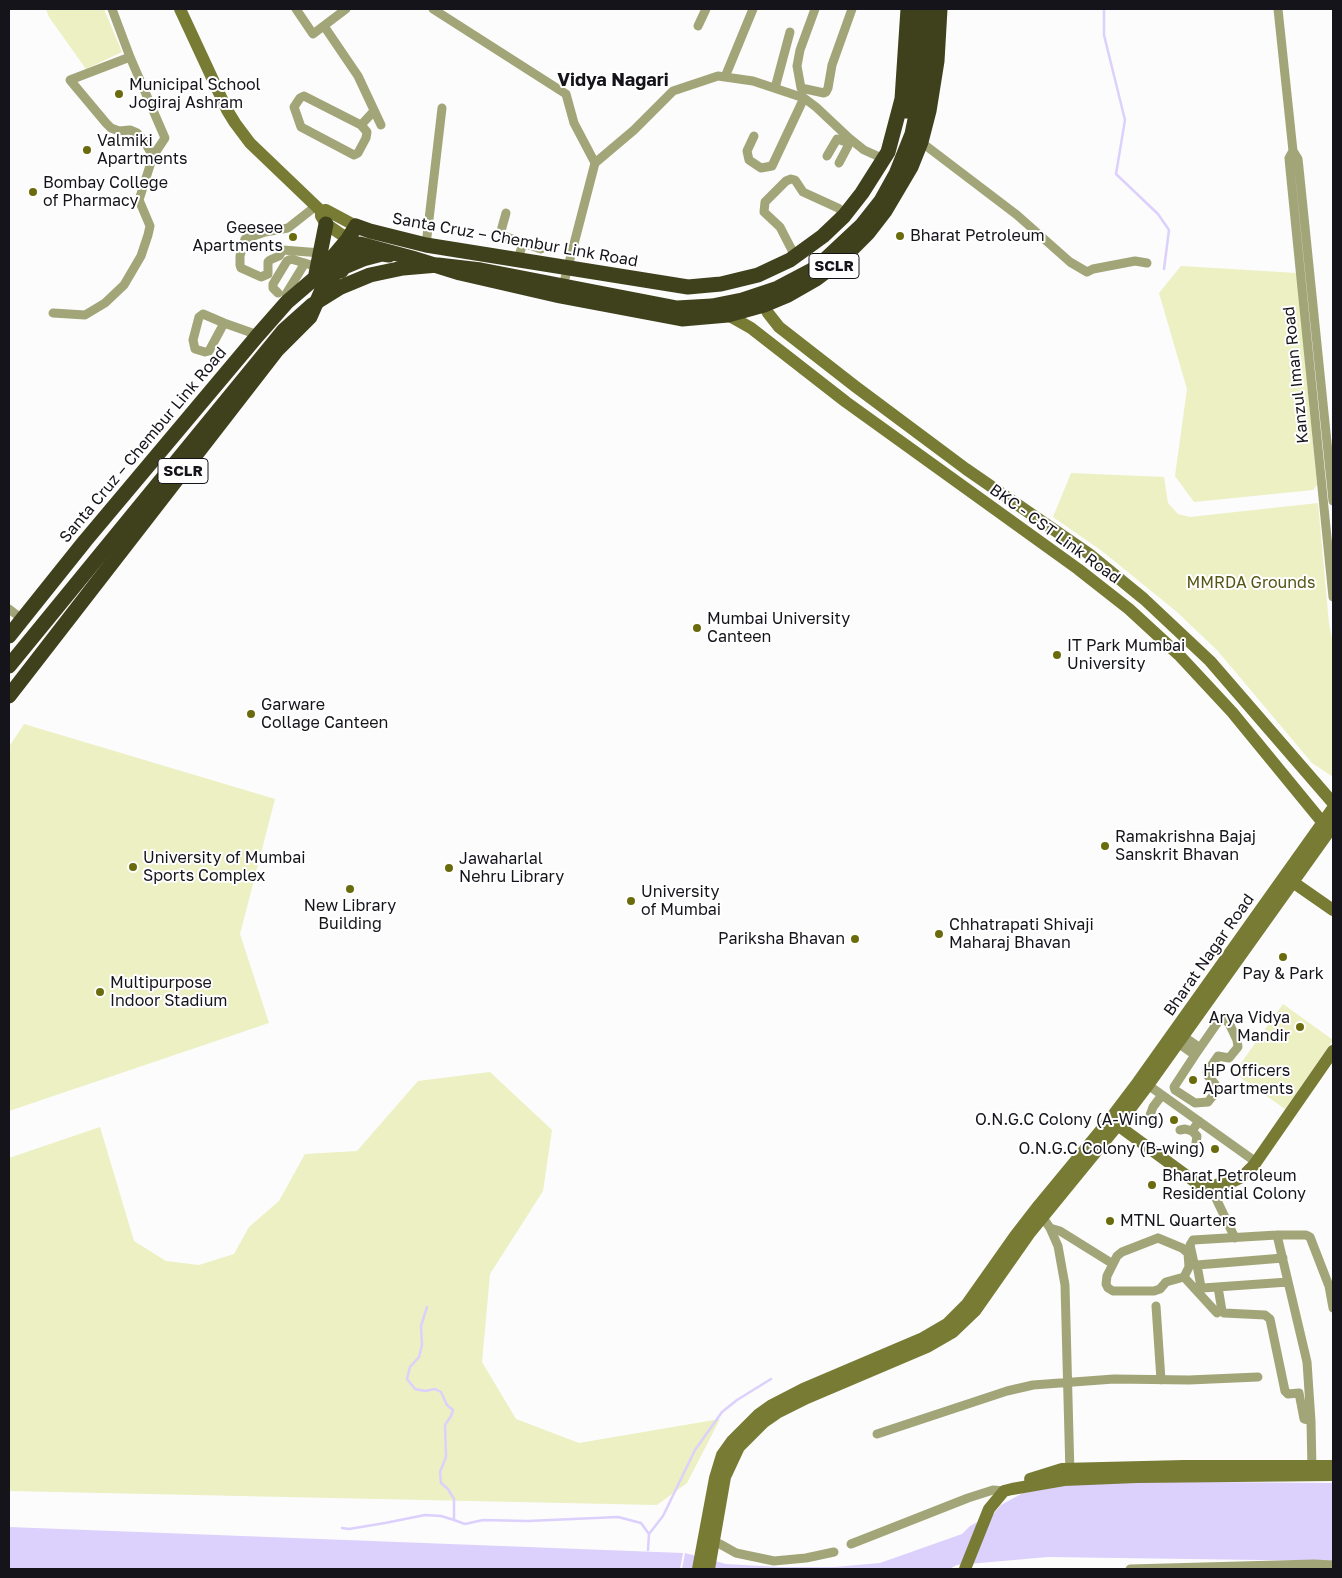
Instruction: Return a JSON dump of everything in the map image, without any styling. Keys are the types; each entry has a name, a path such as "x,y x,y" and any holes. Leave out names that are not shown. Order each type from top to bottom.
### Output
{"highway":[{"name":"Santa Cruz – Chembur Link Road","path":"9,636 85,541 258,335 284,296 354,242 363,228 426,245 688,287 721,284 758,275 795,256 823,236 845,214 862,193 884,159 902,99 908,9"},
{"path":"9,649 276,322 306,297 337,278 367,265 402,258 438,255 483,260 678,297 711,296 740,290 774,279 810,259 833,239 860,211 887,170 902,131 908,104 918,9"},
{"path":"9,666 284,330 312,305 341,287 370,275 403,268 438,265 481,270 677,308 712,306 742,300 778,288 816,268 862,226 881,201 896,174 912,134 930,9"},
{"path":"934,85 929,81 935,9"},
{"name":"Santa Cruz – Chembur Link Road","path":"354,242 460,273 560,296 682,319 728,315 788,296 816,279 840,261 868,233 885,211 911,167 921,142 934,85 938,62 940,9"},
{"path":"862,193 885,211"},
{"path":"321,214 316,271 344,267 382,254 412,258"},
{"name":"Santa Cruz – Chembur Link Road","path":"9,696 277,350 309,319 316,271"},
{"path":"284,296 309,319 323,306 354,287 393,276 418,272 460,273"},
{"path":"85,541 112,562"}],"street":[{"path":"53,313 85,314 105,302 124,285 141,256 150,226 139,200 153,156 165,138 130,58 112,9"},
{"path":"180,9 227,110 235,123 250,143 321,214 354,242"},
{"path":"296,9 313,34 346,9"},
{"path":"432,9 566,94 574,123 595,163"},
{"path":"698,26 706,9"},
{"path":"725,76 753,9"},
{"path":"815,9 800,50 797,66 801,88 826,92 832,65 852,9"},
{"name":"Kanzul Iman Road","path":"1278,9 1293,152 1298,159 1300,168 1333,501"},
{"path":"324,26 358,76 381,125"},
{"path":"775,88 790,32"},
{"path":"130,58 70,80 106,124 119,131 130,130 136,133 144,141 153,156"},
{"path":"560,296 595,163 634,130 673,91 718,76 753,80 804,98 816,107 848,140 884,159"},
{"path":"814,91 817,99 816,107"},
{"path":"304,96 361,125 367,132 366,138 358,153 354,155 300,127 294,107 300,98 304,96"},
{"path":"754,136 747,152 749,160 761,168 772,166 804,98"},
{"path":"426,245 442,108"},
{"path":"361,125 374,111"},
{"path":"828,156 837,139 848,140"},
{"path":"839,163 848,146 848,140"},
{"path":"921,142 1017,215 1070,262 1087,272 1093,269 1135,261 1147,263"},
{"name":"Kanzul Iman Road","path":"1293,152 1289,158 1333,597"},
{"path":"795,256 780,227 764,212 766,202 786,180 791,178 795,180 803,192 838,208 845,214"},
{"path":"316,271 283,250 279,256 268,262 268,274 261,277 241,268 245,239 265,232 288,228 326,210 363,228"},
{"path":"506,213 502,231 504,236 541,249"},
{"path":"518,259 523,243"},
{"path":"284,296 274,290 273,284 287,261 291,259 316,271"},
{"name":"BKC - CST Link Road","path":"764,304 768,314 779,327 946,454 1089,554 1163,617 1210,661 1333,803"},
{"name":"BKC - CST Link Road","path":"728,315 751,328 846,402 1078,569 1129,609 1179,655 1232,712 1328,824"},
{"path":"224,322 258,335"},
{"path":"846,402 856,387"},
{"path":"937,469 946,454"},
{"path":"9,609 22,619"},
{"path":"1151,630 1163,617"},
{"path":"1211,690 1224,677"},
{"name":"Bharat Nagar Road","path":"1114,1122 1138,1082 1328,824 1333,808"},
{"path":"1289,879 1333,910"},
{"name":"Bharat Nagar Road","path":"1114,1122 1148,1085 1181,1040 1289,879"},
{"path":"1220,1019 1229,1022 1237,1040 1238,1048 1229,1058 1218,1056 1206,1072 1215,1084 1215,1093 1208,1102 1195,1103 1175,1090 1174,1086 1197,1052 1220,1019"},
{"path":"1181,1040 1197,1052"},
{"path":"709,1569 709,1545 715,1478 722,1455 732,1441 758,1415 772,1405 927,1347 954,1332 975,1311 1025,1230 1114,1122 1198,1184 1210,1186 1242,1177 1256,1162 1333,1051"},
{"path":"1148,1085 1256,1162"},
{"path":"1149,1118 1153,1107 1162,1095"},
{"path":"1192,1131 1199,1121"},
{"path":"1180,1130 1192,1131 1197,1136 1196,1143"},
{"path":"1210,1186 1235,1238"},
{"path":"1039,1212 1050,1228 1058,1246 1065,1285 1066,1382 1070,1474"},
{"path":"1050,1228 1060,1231 1113,1264"},
{"path":"1278,1235 1307,1362 1312,1470"},
{"path":"1288,1282 1203,1288 1201,1287 1197,1265 1194,1263 1190,1246 1193,1240 1306,1235 1310,1237 1328,1286 1333,1308"},
{"path":"1158,1238 1182,1248 1188,1253 1189,1267 1184,1277 1166,1282 1160,1289 1154,1292 1113,1291 1106,1284 1107,1276 1113,1264 1122,1252 1158,1238"},
{"path":"1197,1265 1283,1258"},
{"path":"1184,1277 1217,1313"},
{"path":"1218,1287 1224,1313 1264,1314 1268,1316 1285,1391 1288,1394 1309,1392"},
{"path":"1156,1306 1161,1380"},
{"path":"877,1434 1007,1391 1033,1385 1114,1379 1161,1380 1258,1377"},
{"path":"1298,1393 1304,1419 1311,1421"},
{"path":"965,1568 989,1509 1008,1490 1023,1481 1051,1477 1062,1469 1070,1474 1312,1470 1333,1466"},
{"path":"1312,1470 1333,1475"},
{"path":"851,1544 968,1498 993,1490 1008,1490"},
{"path":"709,1545 720,1544 736,1554 774,1561 806,1558 834,1552"},
{"path":"698,1569 709,1545"},
{"path":"1130,1569 1333,1565"}],"green space":[{"path":"46,9 104,9 122,52 86,69 49,17"},
{"path":"1181,266 1297,273 1317,485 1313,490 1194,502 1175,476 1187,389 1159,293"},
{"name":"MMRDA Grounds","path":"1071,473 1164,477 1168,503 1178,514 1190,517 1318,503 1329,624 1333,643 1333,777 1312,763 1217,650 1177,612 1102,551 1053,517"},
{"name":"University of Mumbai Sports Complex","path":"24,724 275,799 240,934 269,1023 9,1111 9,747"},
{"name":"Arya Vidya Mandir","path":"1283,1004 1333,1040 1285,1109 1234,1073"},
{"path":"490,1072 552,1130 543,1191 490,1274 482,1362 516,1419 579,1443 720,1419 687,1483 657,1505 9,1491 9,1158 100,1127 134,1241 166,1261 199,1265 234,1254 249,1227 279,1201 305,1154 357,1151 418,1081"}],"shaded area":[{"path":"1079,1481 1333,1483 1333,1561 1048,1557 957,1565 949,1569 682,1569 685,1553 726,1564 779,1567 835,1567 880,1563 962,1534 970,1526 994,1513 1001,1505 1030,1489"},
{"path":"9,1527 683,1553 680,1569 9,1569"}],"waterway":[{"path":"1104,9 1104,35 1125,120 1116,174 1158,214 1169,230 1164,269"},
{"path":"427,1307 421,1326 422,1345 419,1357 410,1367 407,1379 415,1389 425,1391 435,1389 441,1392 447,1405 453,1410 445,1425 446,1457 440,1472 441,1483 448,1489 454,1499 454,1520 465,1524 483,1520 528,1521 618,1517 641,1523 649,1534 648,1550"},
{"path":"649,1534 663,1516 695,1450 722,1412 737,1400 771,1379"},
{"path":"342,1528 349,1529 425,1515 441,1516 454,1520"}],"place":[{"name":"Municipal School Jogiraj Ashram","path":"119,94"},
{"name":"Valmiki Apartments","path":"87,150"},
{"name":"Bombay College of Pharmacy","path":"33,192"},
{"name":"Bharat Petroleum","path":"900,236"},
{"name":"Geesee Apartments","path":"293,237"},
{"name":"Mumbai University Canteen","path":"697,628"},
{"name":"IT Park Mumbai University","path":"1057,655"},
{"name":"Garware Collage Canteen","path":"251,714"},
{"name":"Ramakrishna Bajaj Sanskrit Bhavan","path":"1105,846"},
{"name":"University of Mumbai Sports Complex","path":"133,867"},
{"name":"Jawaharlal Nehru Library","path":"449,868"},
{"name":"New Library Building","path":"350,889"},
{"name":"University of Mumbai","path":"631,901"},
{"name":"Chhatrapati Shivaji Maharaj Bhavan","path":"939,934"},
{"name":"Pariksha Bhavan","path":"855,939"},
{"name":"Pay & Park","path":"1283,957"},
{"name":"Multipurpose Indoor Stadium","path":"100,992"},
{"name":"Arya Vidya Mandir","path":"1300,1027"},
{"name":"HP Officers Apartments","path":"1193,1080"},
{"name":"O.N.G.C Colony (A-Wing)","path":"1174,1120"},
{"name":"O.N.G.C Colony (B-wing)","path":"1215,1149"},
{"name":"Bharat Petroleum Residential Colony","path":"1152,1185"},
{"name":"MTNL Quarters","path":"1110,1221"}],"district":[{"name":"Vidya Nagari","path":"613,80"}]}
